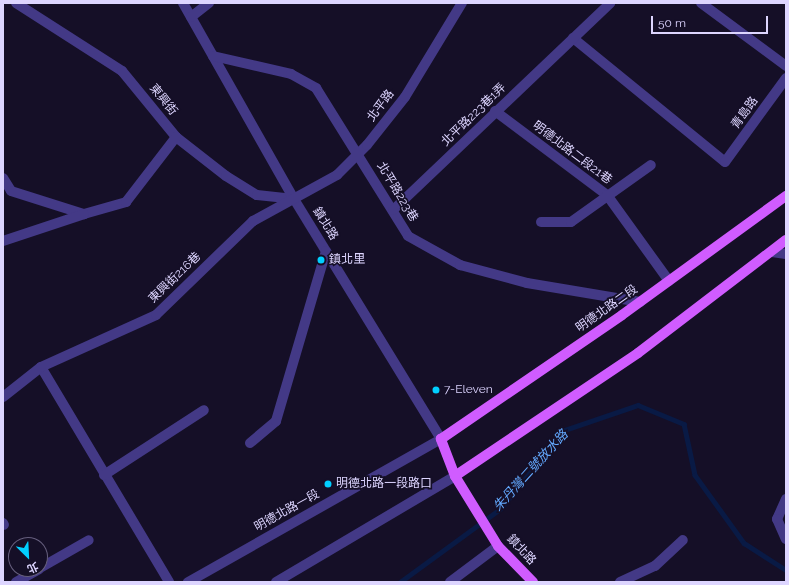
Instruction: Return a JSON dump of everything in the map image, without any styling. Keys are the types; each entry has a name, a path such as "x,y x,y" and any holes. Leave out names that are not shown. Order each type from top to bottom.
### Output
{"main road":[{"name":"明德北路二段","path":"441,439 640,302 786,196"},
{"path":"455,476 638,353 786,240"},
{"name":"鎮北路","path":"441,439 455,476 471,499 498,546 533,582"}],"street":[{"name":"東興街","path":"16,3 122,71 176,138 257,195 294,199"},
{"name":"鎮北路","path":"183,3 294,199 441,439"},
{"path":"191,17 209,3"},
{"name":"北平路","path":"294,199 337,175 359,154 404,97 462,3"},
{"name":"北平路223巷1弄","path":"393,210 610,3"},
{"path":"701,3 786,66"},
{"name":"青島路","path":"573,38 725,162 786,78"},
{"name":"北平路223巷","path":"213,56 291,74 316,88 359,154 408,236 460,265 526,283 640,302"},
{"name":"明德北路二段21巷","path":"496,111 607,196 669,281"},
{"path":"3,241 84,214 126,202 176,138"},
{"path":"541,222 571,222 651,165"},
{"path":"3,178 11,191 84,214"},
{"name":"東興街216巷","path":"3,397 41,367 156,315 253,221 294,199"},
{"path":"250,443 276,420 326,251"},
{"path":"772,252 786,254"},
{"path":"41,367 169,582"},
{"path":"104,475 204,410"},
{"name":"明德北路一段","path":"188,582 441,439"},
{"path":"276,582 455,476"},
{"path":"786,499 777,519 786,539"},
{"path":"48,564 89,540"},
{"path":"620,582 655,566 684,540"},
{"path":"450,582 498,546"},
{"path":"16,582 25,577"}],"waterway":[{"name":"朱丹灣二號放水路","path":"400,582 500,509 565,430 638,405 684,424 695,475 744,543 786,570"}],"place":[{"name":"鎮北里","path":"321,260"},
{"name":"7-Eleven","path":"436,390"},
{"name":"明德北路一段路口","path":"328,484"}]}
